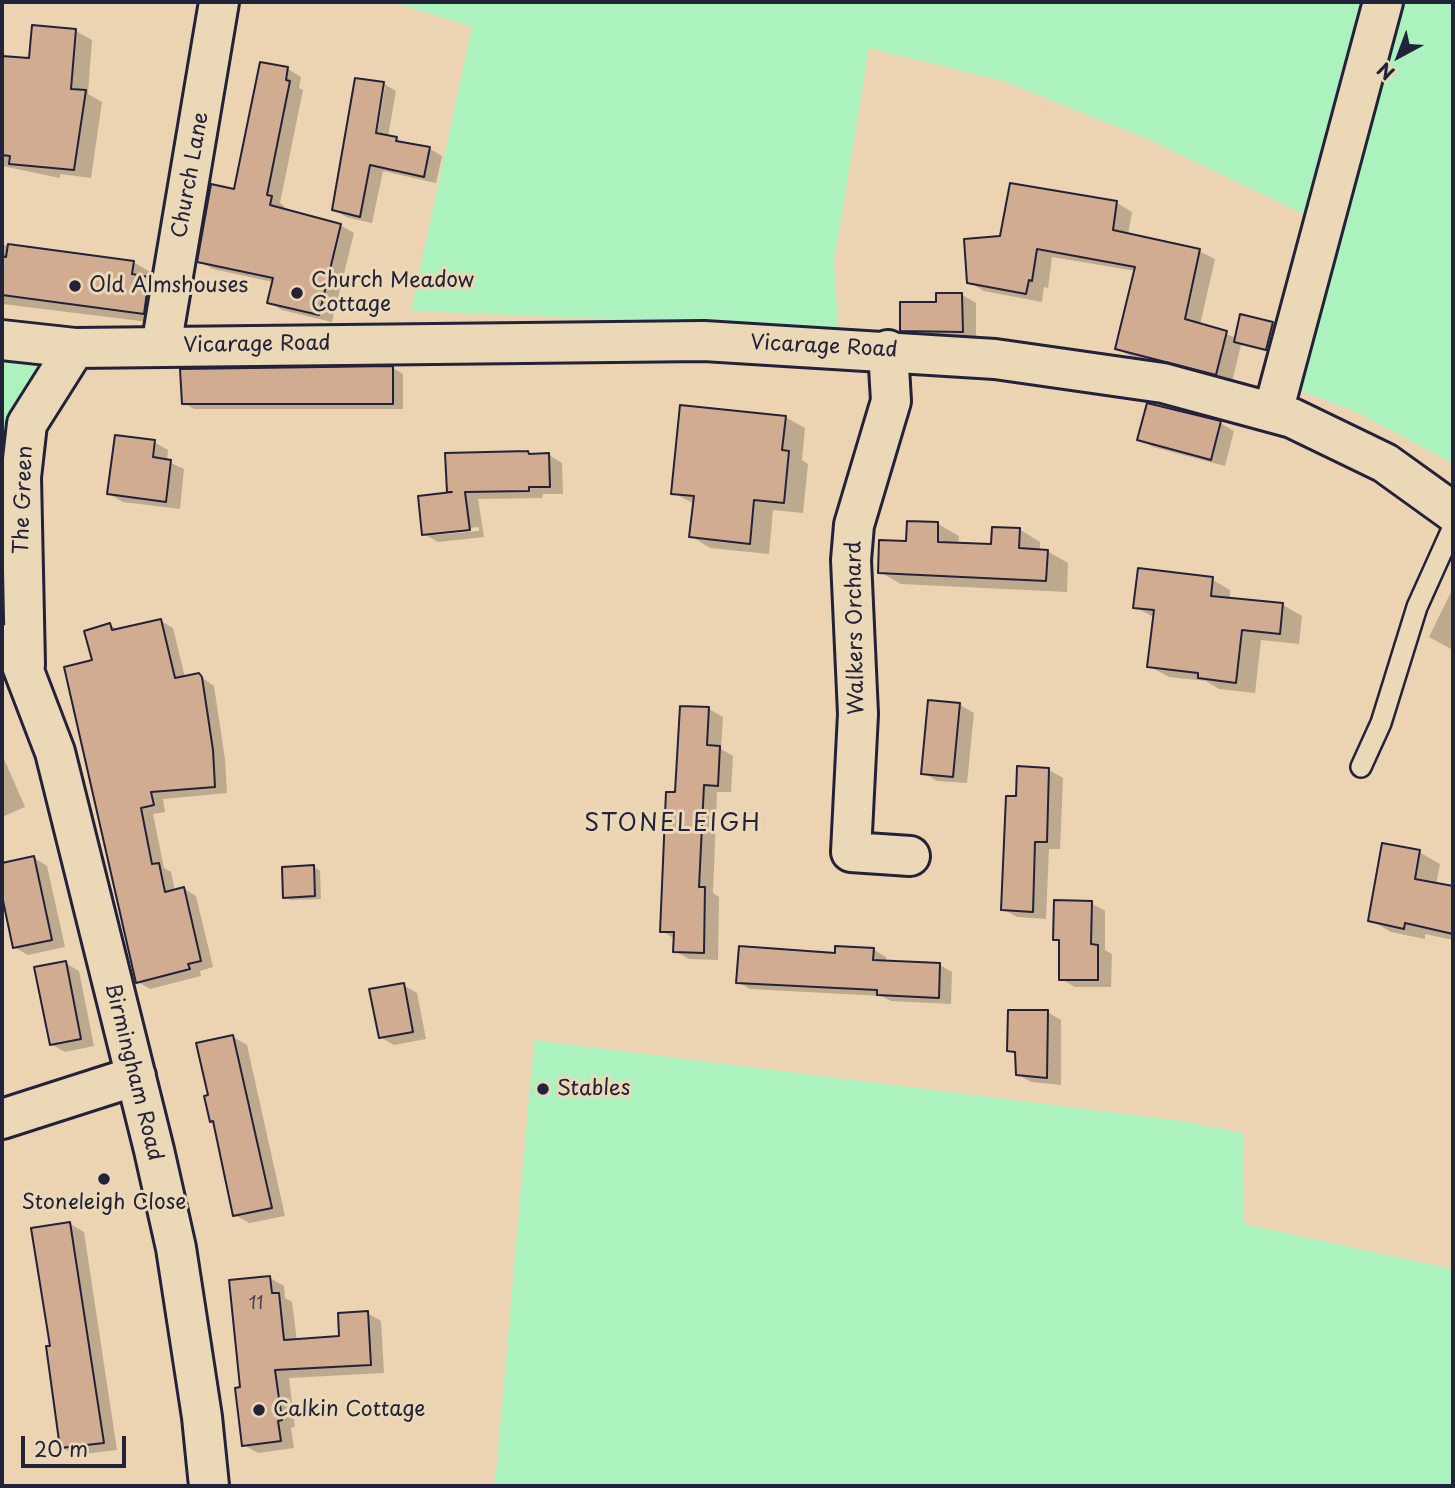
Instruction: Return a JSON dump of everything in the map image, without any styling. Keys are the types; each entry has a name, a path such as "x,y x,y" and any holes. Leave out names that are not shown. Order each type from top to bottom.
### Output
{"street":[{"name":"Church Lane","path":"161,347 219,2"},
{"path":"1273,412 1383,2"},
{"path":"2,340 75,348 161,347"},
{"name":"Vicarage Road","path":"161,347 704,341 995,359 1163,383 1273,412 1353,445 1385,463 1453,512"},
{"name":"The Green","path":"25,665 21,477 27,425 75,348"},
{"name":"Walkers Orchard","path":"888,351 891,401 854,525 851,560 858,714 851,852 910,856"},
{"path":"2,618 25,665"},
{"name":"Birmingham Road","path":"25,665 55,752 176,1248 202,1417 209,1486"},
{"path":"2,1119 136,1076"}],"lane":[{"path":"1361,766 1381,723 1417,607 1453,527"}],"green space":[{"path":"393,2 1367,2 1312,218 1150,140 1006,82 869,48 834,262 838,328 411,311 472,27"},
{"path":"1391,2 1453,2 1453,463 1354,411 1291,387"},
{"path":"2,357 28,360 39,371 3,500 2,548"},
{"path":"534,1040 1182,1121 1243,1133 1244,1224 1453,1269 1453,1486 495,1486"}],"building":[{"path":"32,25 76,29 71,89 86,90 74,170 9,164 10,156 2,155 2,56 29,58"},
{"path":"260,62 288,67 286,80 290,81 267,195 272,196 270,205 341,224 319,315 267,303 273,278 197,262 211,184 234,189"},
{"path":"355,78 384,82 376,133 397,137 396,141 430,147 424,177 370,165 360,217 332,210"},
{"path":"1010,183 1117,201 1113,230 1200,249 1185,319 1227,331 1216,375 1115,349 1135,267 1037,249 1032,281 1029,280 1026,294 967,283 964,239 1000,236"},
{"name":"Old Almshouses","path":"8,244 134,261 132,274 149,277 144,314 2,295 2,256 6,257"},
{"path":"936,293 962,293 963,332 900,331 900,302 936,302"},
{"path":"1240,314 1273,322 1266,350 1234,342"},
{"path":"393,366 393,404 182,404 180,369"},
{"path":"1147,403 1221,421 1211,460 1137,440"},
{"path":"680,405 786,416 782,450 789,451 784,503 754,500 750,544 689,537 694,496 671,494"},
{"path":"115,435 155,440 153,457 171,460 166,502 107,494"},
{"path":"528,451 529,454 549,453 550,487 529,487 529,491 465,492 470,530 422,535 418,496 452,492 447,492 445,453"},
{"path":"907,521 938,522 938,542 991,544 992,527 1020,528 1019,548 1048,550 1046,581 878,573 879,540 906,541"},
{"path":"1138,568 1213,577 1211,596 1283,603 1280,634 1242,630 1236,683 1198,678 1198,673 1147,667 1154,610 1133,608"},
{"path":"161,619 175,678 199,673 202,677 213,750 215,787 151,792 154,805 141,808 152,864 159,863 165,892 184,887 201,961 188,964 190,969 136,983 64,667 92,660 84,631 110,623 112,630"},
{"path":"928,700 960,703 953,777 921,774"},
{"path":"680,706 709,707 707,745 720,746 718,786 704,785 699,887 705,887 704,953 673,952 674,932 660,932 666,792 675,792"},
{"path":"1017,766 1049,768 1047,842 1035,842 1033,912 1001,910 1006,796 1016,796"},
{"path":"1382,843 1420,850 1415,879 1453,886 1453,934 1405,923 1404,929 1368,921"},
{"path":"34,856 52,940 13,948 2,896 2,863"},
{"path":"314,865 315,896 283,898 282,867"},
{"path":"1054,900 1092,901 1091,944 1098,945 1098,980 1059,980 1059,940 1053,940"},
{"path":"739,946 835,953 835,946 874,948 873,960 940,963 939,998 877,995 877,990 736,983"},
{"path":"66,961 81,1039 50,1045 34,967"},
{"path":"404,983 413,1032 379,1038 369,989"},
{"path":"1008,1010 1048,1010 1047,1078 1016,1075 1015,1052 1007,1051"},
{"path":"233,1035 272,1208 233,1216 213,1121 210,1122 204,1096 208,1095 196,1043"},
{"path":"70,1222 104,1443 60,1448 46,1346 50,1346 31,1228"},
{"path":"270,1276 272,1293 279,1293 284,1340 339,1336 338,1313 368,1311 371,1365 275,1370 282,1420 278,1421 281,1441 242,1446 235,1388 240,1387 229,1280"}],"place":[{"name":"Old Almshouses","path":"75,286"},
{"name":"Church Meadow Cottage","path":"297,293"},
{"name":"Stables","path":"543,1089"},
{"name":"Stoneleigh Close","path":"104,1179"},
{"name":"Calkin Cottage","path":"259,1410"}],"district":[{"name":"STONELEIGH","path":"673,824"}]}
